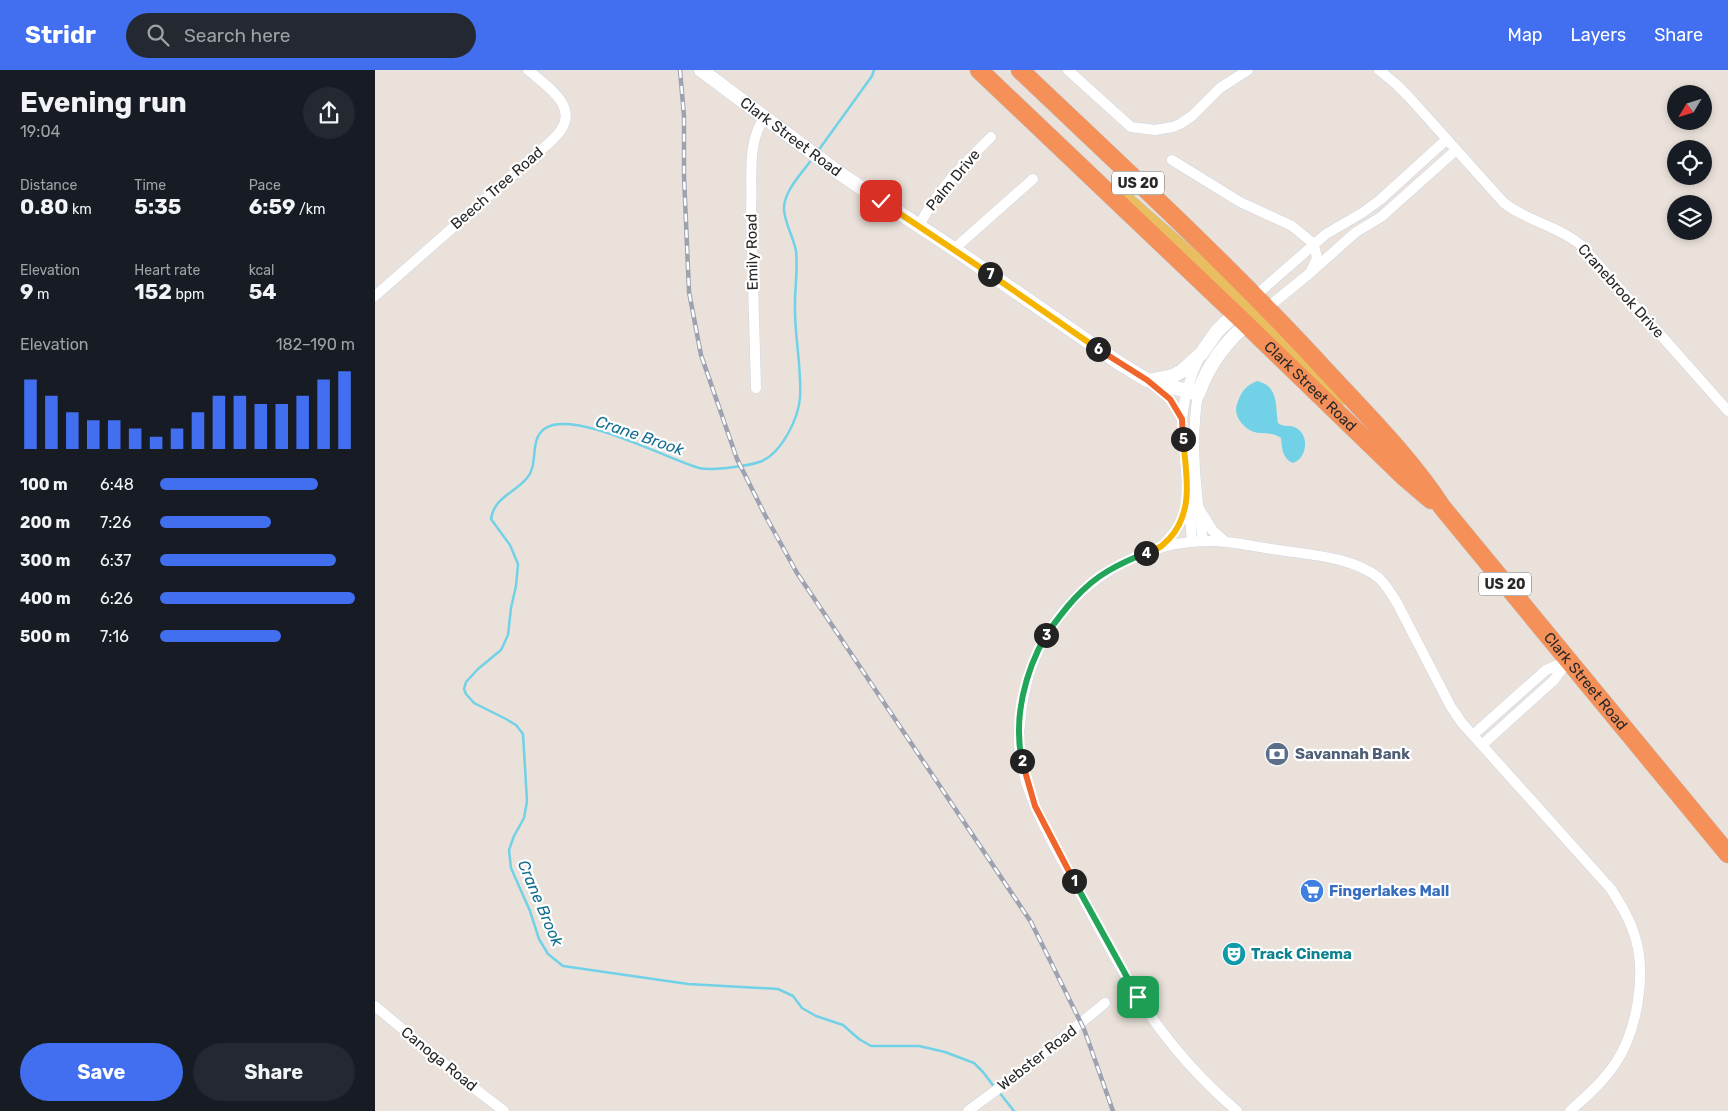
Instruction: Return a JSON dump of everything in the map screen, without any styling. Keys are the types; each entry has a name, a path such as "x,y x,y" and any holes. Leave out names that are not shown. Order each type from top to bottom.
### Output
{"highway":[{"name":"US 20","path":"979,70 1062,149 1251,311"},
{"name":"Clark Street Road","path":"1021,70 1251,311 1404,477 1418,490 1442,507"},
{"name":"Clark Street Road","path":"1251,311 1359,406 1425,482 1442,507 1728,854"}],"street":[{"name":"Beech Tree Road","path":"375,296 557,135 563,127 566,120 566,112 561,101 529,70"},
{"name":"Clark Street Road","path":"701,70 854,183 954,249 1119,363 1147,380 1193,393"},
{"path":"1069,70 1131,127 1155,130 1180,124 1192,116 1220,88 1248,70"},
{"name":"Cranebrook Drive","path":"1379,70 1396,84 1491,190 1515,212 1555,228 1581,245 1728,411"},
{"name":"Emily Road","path":"756,388 751,211 753,190 752,157 753,144 758,128 765,118"},
{"name":"Palm Drive","path":"919,226 929,206 944,187 991,137"},
{"path":"1198,542 1187,493 1182,419 1193,393 1251,311 1314,244 1332,230 1380,200 1447,139"},
{"path":"1198,542 1199,507 1191,374 1201,354 1218,330 1310,273 1356,232 1381,217 1456,150"},
{"path":"1172,160 1240,202 1292,226 1314,244 1317,258 1310,273"},
{"path":"954,249 1033,179"},
{"path":"1147,380 1173,376 1182,371 1201,354"},
{"path":"1147,380 1170,399 1182,419"},
{"path":"1162,546 1174,533 1181,521 1187,493"},
{"path":"1199,507 1213,531 1226,542"},
{"path":"1237,1111 1181,1055 1162,1032 1138,997 1036,808 1024,770 1019,744 1020,715 1025,684 1045,636 1059,616 1093,581 1106,572 1162,546 1198,542 1226,542 1338,561 1358,566 1377,577 1387,587 1396,601 1451,707 1462,723 1611,889 1627,918 1637,942 1639,983 1636,1012 1625,1046 1616,1062 1599,1084 1570,1111"},
{"path":"1473,735 1546,670 1568,661"},
{"path":"1482,746 1554,680 1568,661"},
{"name":"Webster Road","path":"967,1111 1007,1082 1105,1003"},
{"name":"Canoga Road","path":"375,1006 504,1111"}],"water":[{"path":"1257,381 1269,387 1273,392 1278,423 1294,427 1303,436 1305,441 1304,452 1298,461 1293,463 1285,456 1281,438 1271,434 1254,432 1240,421 1236,408 1240,396 1246,387"}],"waterway":[{"name":"Crane Brook","path":"818,151 872,76 874,70"},
{"name":"Crane Brook","path":"812,159 787,194 784,207 785,218 796,251 795,316 800,375 799,406 788,434 776,450 762,461 731,468 705,469 597,430 576,425 557,424 544,429 539,434 535,446 531,472 522,483 496,505 491,519 510,545 518,564 508,635 501,650 478,669 466,682 464,689 474,703 516,725 523,734 527,801 524,818 509,850 511,868 530,911 539,939 548,954 563,966 688,984 778,989 793,996 802,1008 816,1016 843,1025 859,1039 871,1046 919,1046 945,1052 974,1063 995,1088"},
{"name":"Crane Brook","path":"999,1092 1014,1111"}],"railway":[{"path":"680,70 684,116 684,176 689,292 701,355 737,459 797,573 1031,922 1084,1029 1113,1111"}],"place":[{"name":"Savannah Bank","path":"1277,754"},
{"name":"Fingerlakes Mall","path":"1312,891"},
{"name":"Track Cinema","path":"1234,954"}],"route":[{"path":"881,201 1119,363 1147,380 1170,399 1182,419 1187,493 1181,521 1174,533 1162,546 1106,572 1093,581 1059,616 1045,636 1033,661 1025,684 1020,715 1019,744 1029,790 1035,806 1050,837 1138,997"}]}
